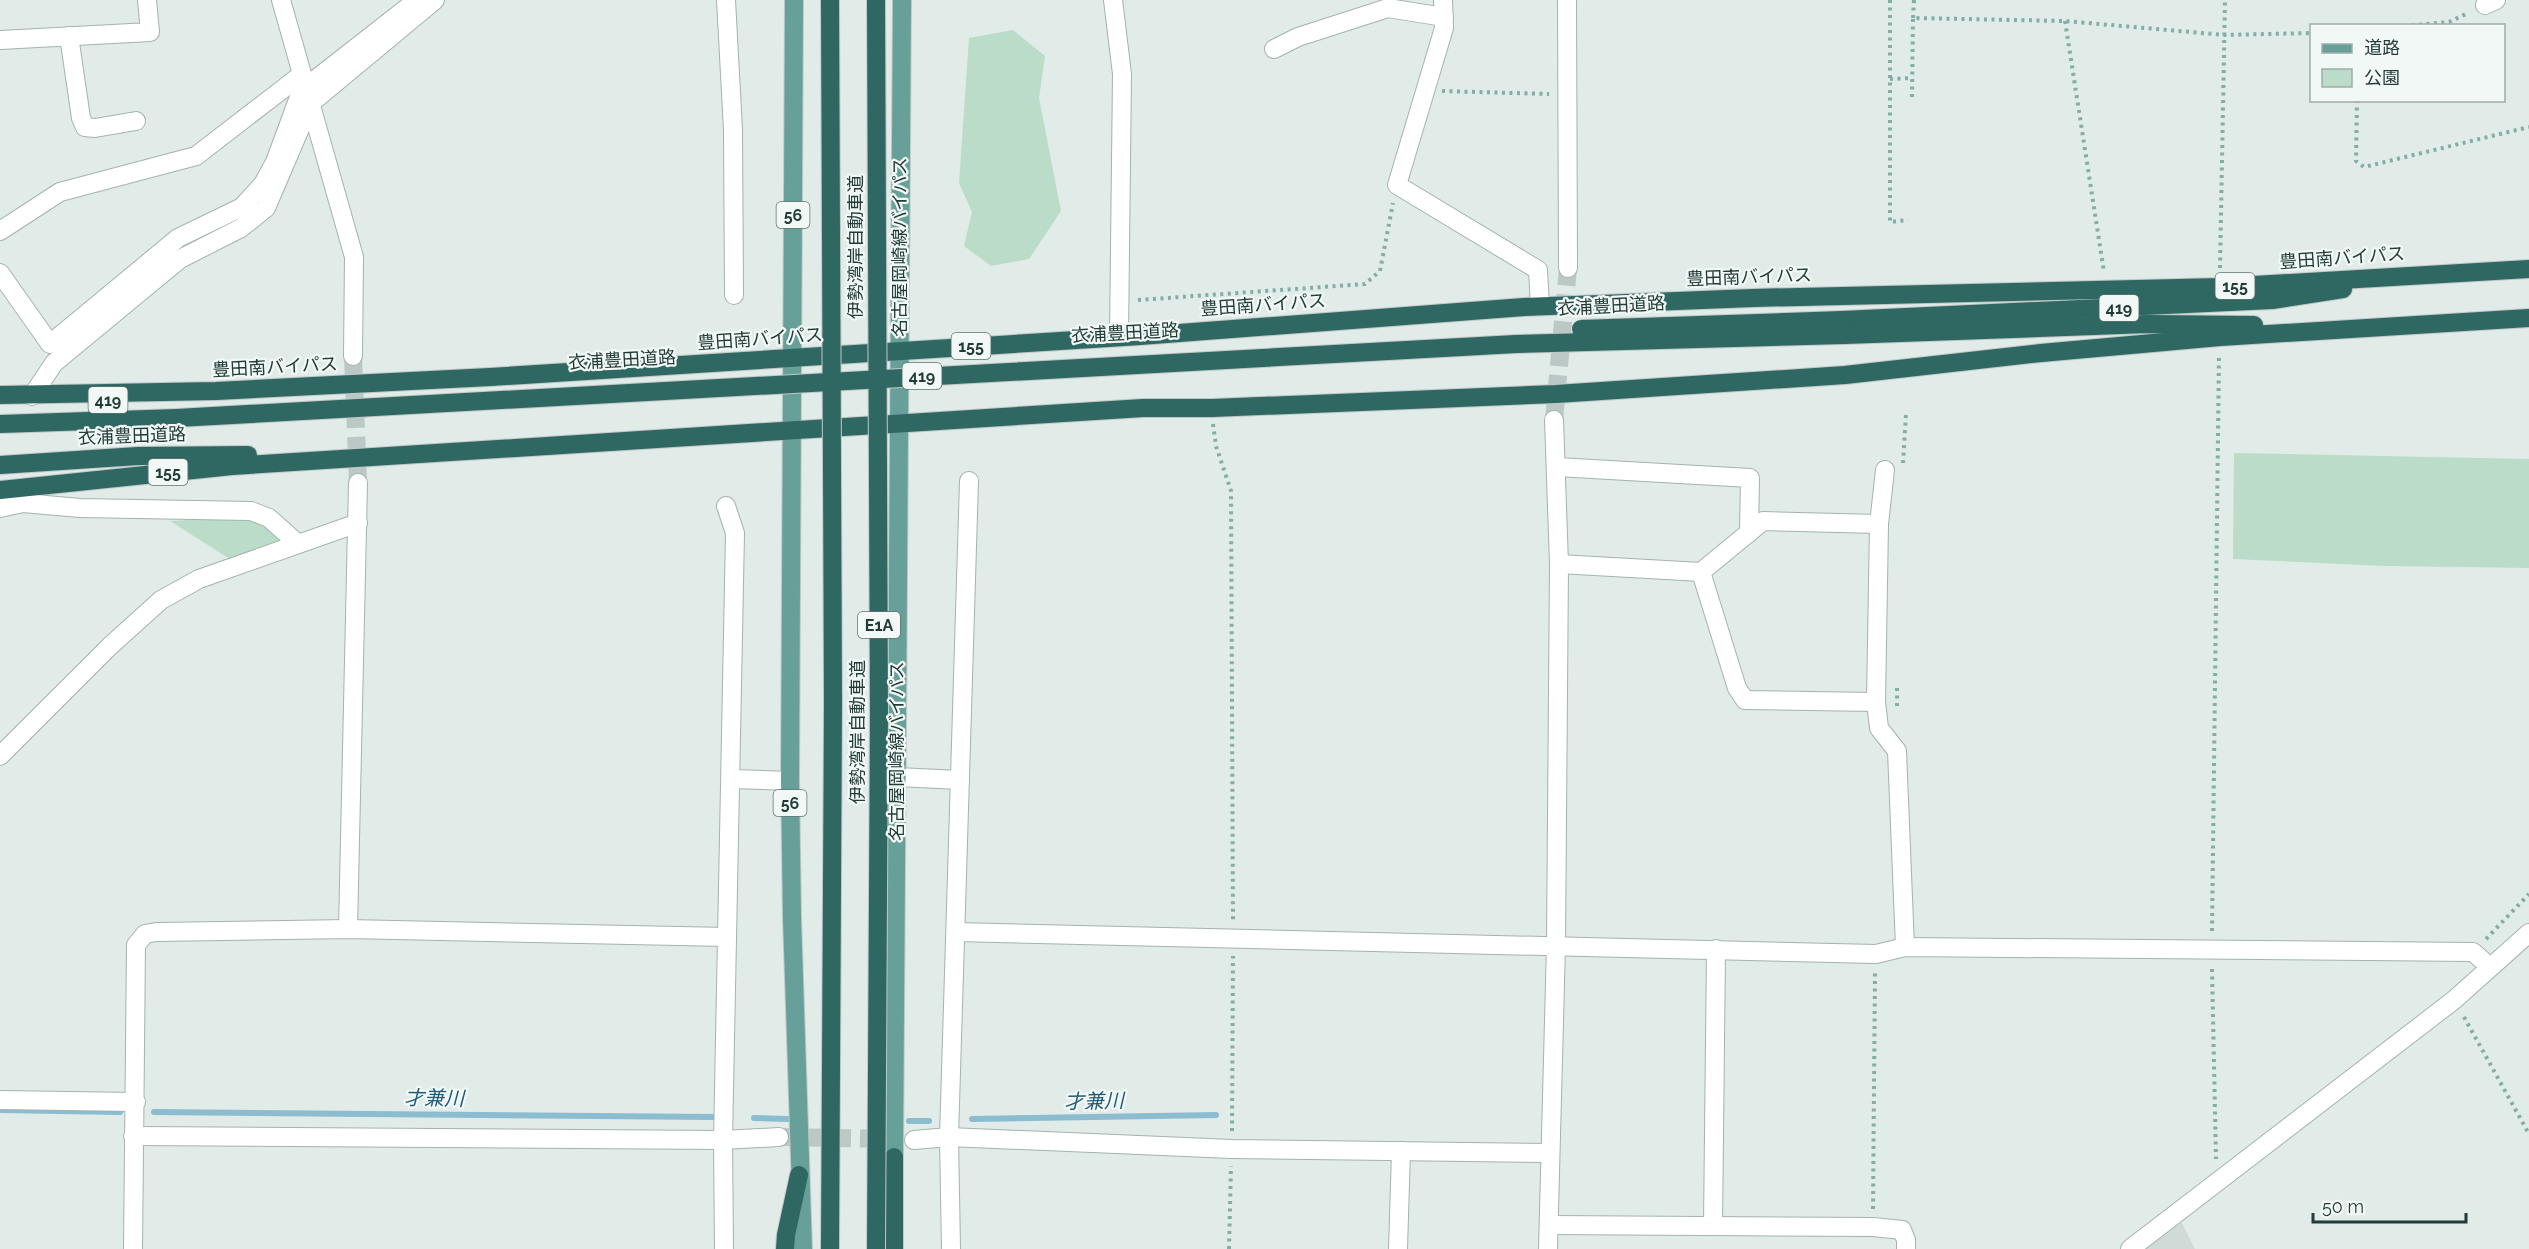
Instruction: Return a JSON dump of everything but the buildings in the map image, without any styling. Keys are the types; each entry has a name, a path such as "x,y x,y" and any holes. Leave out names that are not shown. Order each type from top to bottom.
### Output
{"highway":[{"name":"伊勢湾岸自動車道","path":"830,0 833,692 830,1249"},
{"name":"伊勢湾岸自動車道","path":"876,0 879,692 876,1249"},
{"name":"豊田南バイパス","path":"0,395 216,391 792,358 1540,306 1753,298 2220,287 2529,268"},
{"name":"衣浦豊田道路","path":"0,424 188,417 1843,328 2272,300 2305,296 2394,276"},
{"name":"155","path":"0,490 220,467 899,423 1143,408 1212,408 1556,394 1845,375 2041,353 2220,337 2529,318"},
{"name":"衣浦豊田道路","path":"0,413 289,402 1700,323 1843,328 2224,323 2322,330"},
{"name":"衣浦豊田道路","path":"0,408 216,391"},
{"name":"衣浦豊田道路","path":"0,465 138,456 217,454 337,459"},
{"path":"894,1156 894,1249"},
{"path":"785,1249 799,1175"}],"main road":[{"name":"56","path":"794,0 790,781 799,1175 803,1249"},
{"name":"名古屋岡崎線バイパス","path":"885,1249 885,1197 894,1156 902,0"}],"street":[{"path":"0,40 150,32 147,0"},
{"path":"281,0 354,257 353,356"},
{"path":"0,273 50,344 178,238 242,207 263,184 275,162 299,97 333,65 417,0"},
{"path":"0,231 60,192 196,156 306,89 435,0"},
{"path":"726,0 733,130 734,295"},
{"path":"1113,0 1122,74 1119,337"},
{"path":"1567,0 1568,268"},
{"path":"1274,49 1299,37 1388,8 1444,9 1443,28 1397,185 1538,270 1540,306"},
{"path":"69,36 81,118 85,127 95,129 136,121"},
{"path":"32,396 54,363 180,259 241,228 266,208 306,89"},
{"path":"1548,1249 1556,945 1559,564 1554,420"},
{"path":"1557,467 1750,478 1749,533"},
{"path":"1894,471 1879,524 1876,702 1879,728 1897,751 1905,947"},
{"path":"951,1249 949,1137 969,482"},
{"path":"348,929 358,483"},
{"path":"0,508 23,503 80,508 251,511 269,518 297,543"},
{"path":"724,1249 723,1140 732,779 735,533 726,507"},
{"path":"1559,564 1701,572 1764,521 1879,524"},
{"path":"0,756 110,646 161,600 199,579 297,543 358,524"},
{"path":"1701,572 1737,688 1745,700 1876,702"},
{"path":"897,777 960,780"},
{"path":"732,779 790,781"},
{"path":"133,1249 136,945 145,934 348,929 727,938"},
{"path":"956,932 1876,954 1905,947 2472,952 2490,968"},
{"path":"2130,1249 2454,1000 2529,933"},
{"path":"1713,1226 1716,949"},
{"path":"0,1100 136,1102"},
{"path":"133,1136 723,1140 779,1137"},
{"path":"914,1140 949,1137 1232,1149 1550,1153"},
{"path":"1398,1249 1401,1150"},
{"path":"1548,1225 1873,1227 1902,1230 1906,1240 1906,1249"}],"path":[{"path":"1890,0 1890,222 1908,220"},
{"path":"1912,97 1914,0"},
{"path":"2220,287 2225,0"},
{"path":"2426,24 2449,22 2491,2"},
{"path":"1913,18 2065,21 2225,35 2310,33"},
{"path":"2065,21 2107,290"},
{"path":"1890,79 1912,78"},
{"path":"1425,90 1567,94"},
{"path":"2357,102 2356,161 2364,167 2529,128"},
{"path":"1120,301 1365,284 1380,271 1397,185"},
{"path":"2216,1184 2212,950 2220,337"},
{"path":"1212,408 1216,446 1231,491 1233,938 1229,1249"},
{"path":"1894,471 1906,414"},
{"path":"1897,716 1898,681"},
{"path":"2472,952 2529,894"},
{"path":"1873,1227 1876,954"},
{"path":"2454,1000 2529,1134"}],"shaded area":[{"path":"2181,1223 2195,1249 2146,1249"}],"green space":[{"path":"1013,30 1045,56 1039,98 1061,211 1029,259 991,266 964,246 972,212 959,183 969,38"},
{"path":"2234,453 2529,459 2529,568 2386,566 2233,559"},
{"path":"246,517 264,524 279,537 276,545 230,559 170,521"}],"waterway":[{"name":"才兼川","path":"0,1110 120,1112"},
{"name":"才兼川","path":"154,1112 714,1117"},
{"name":"才兼川","path":"972,1119 1216,1115"},
{"name":"才兼川","path":"754,1118 788,1119"},
{"name":"才兼川","path":"909,1121 929,1121"}],"tunnel":[{"path":"1554,420 1568,268"},
{"path":"353,356 358,483"},
{"path":"779,1137 892,1139"}]}
